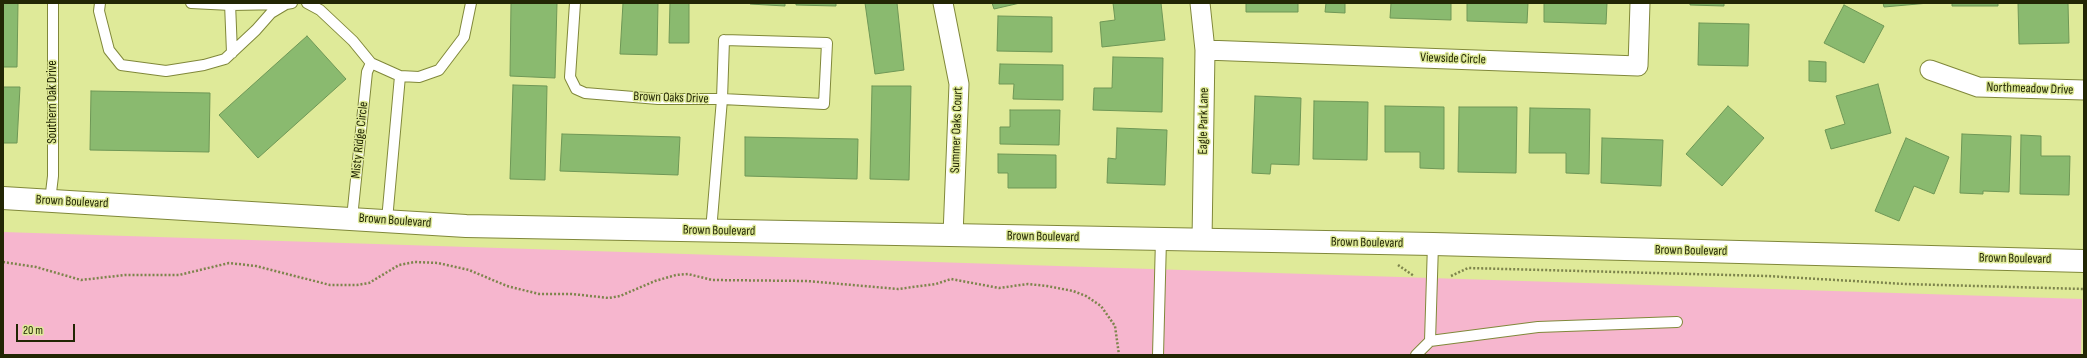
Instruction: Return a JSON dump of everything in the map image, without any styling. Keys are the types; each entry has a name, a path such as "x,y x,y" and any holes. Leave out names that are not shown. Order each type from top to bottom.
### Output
{"street":[{"name":"Summer Oaks Court","path":"943,3 959,84 953,236"},
{"name":"Eagle Park Lane","path":"1200,3 1205,50 1202,240"},
{"name":"Viewside Circle","path":"1205,50 1638,66 1640,3"},
{"name":"Northmeadow Drive","path":"1930,70 1978,87 2084,90"},
{"name":"Brown Boulevard","path":"3,198 387,220 466,226 1433,244 2084,261"}],"lane":[{"name":"Southern Oak Drive","path":"50,201 53,176 53,3"},
{"path":"100,3 99,11 109,50 121,65 166,71 204,65 225,59 256,30 271,13 289,3"},
{"path":"191,3 289,3"},
{"path":"307,3 320,10 353,41 371,63 400,76 419,77 439,70 464,37 471,3"},
{"name":"Brown Oaks Drive","path":"575,3 570,77 576,89 585,93 658,99 722,99 711,231"},
{"path":"230,4 232,53"},
{"path":"724,40 827,43 824,104 722,99 724,40"},
{"name":"Misty Ridge Circle","path":"352,218 367,72 371,63"},
{"path":"387,220 400,76"},
{"path":"1158,355 1161,239"},
{"path":"1430,341 1433,244"},
{"path":"1416,355 1430,341 1538,327 1677,322"}],"path":[{"path":"3,262 36,267 81,280 125,275 179,275 228,263 256,266 330,285 357,285 369,283 399,265 415,262 438,263 469,270 507,286 539,294 572,294 609,298 620,296 655,281 676,275 688,274 712,280 807,281 898,289 936,284 952,279 999,288 1028,284 1073,291 1086,296 1101,306 1115,326 1119,355"},
{"path":"1451,276 1468,268 1759,276 1905,284 2084,289"}],"shaded area":[{"path":"3,232 2082,299 2081,355 3,355"}],"building":[{"path":"3,3 18,3 17,67 3,67"},
{"path":"511,3 557,3 555,78 510,76"},
{"path":"623,3 658,3 657,55 620,54"},
{"path":"670,3 689,3 689,43 669,43"},
{"path":"785,3 785,6 750,4"},
{"path":"796,3 836,3 836,6 796,5"},
{"path":"865,3 897,3 904,70 875,74"},
{"path":"992,3 1020,3 994,9"},
{"path":"1113,3 1161,3 1165,40 1102,47 1100,22 1115,20"},
{"path":"1246,3 1298,3 1298,12 1246,12"},
{"path":"1326,3 1345,3 1345,13 1325,12"},
{"path":"1391,3 1451,3 1451,20 1390,18"},
{"path":"1467,3 1528,3 1527,23 1467,21"},
{"path":"1544,3 1607,3 1606,24 1544,22"},
{"path":"1690,3 1724,3 1724,6 1690,5"},
{"path":"1883,3 1929,3 1884,7"},
{"path":"1952,3 1998,3 1998,6 1952,6"},
{"path":"2018,3 2068,3 2069,43 2019,44"},
{"path":"1844,5 1884,26 1864,63 1824,43"},
{"path":"998,16 1052,17 1052,52 997,51"},
{"path":"1699,23 1749,24 1748,66 1698,65"},
{"path":"307,36 346,79 258,158 219,115"},
{"path":"1113,57 1163,58 1162,112 1093,110 1094,88 1112,88"},
{"path":"1809,61 1826,62 1826,82 1809,81"},
{"path":"1000,64 1063,65 1063,100 1013,99 1014,84 999,84"},
{"path":"1878,84 1891,133 1831,149 1825,130 1845,124 1836,96"},
{"path":"513,85 547,86 545,180 510,179"},
{"path":"872,86 911,86 909,180 870,179"},
{"path":"3,87 20,87 17,143 3,143"},
{"path":"91,91 210,93 209,152 90,150"},
{"path":"1255,96 1301,98 1299,165 1271,164 1270,174 1252,173"},
{"path":"1314,101 1368,102 1367,160 1313,159"},
{"path":"1385,106 1444,107 1444,169 1420,168 1420,152 1385,152"},
{"path":"1728,106 1764,138 1722,186 1686,154"},
{"path":"1459,107 1517,107 1516,173 1458,172"},
{"path":"1530,108 1590,109 1589,174 1566,173 1566,153 1529,153"},
{"path":"1010,110 1060,110 1059,145 1000,144 1000,127 1010,127"},
{"path":"1117,128 1167,130 1165,185 1107,183 1108,158 1116,159"},
{"path":"562,134 680,137 678,175 560,171"},
{"path":"1962,134 2011,136 2009,192 1983,191 1983,194 1960,193"},
{"path":"2021,135 2041,136 2041,156 2070,156 2069,195 2020,194"},
{"path":"745,137 858,139 857,179 745,176"},
{"path":"1602,138 1663,140 1661,186 1601,183"},
{"path":"1906,138 1949,157 1934,194 1914,186 1899,221 1875,211"},
{"path":"998,154 1056,155 1056,188 1008,188 1008,173 998,173"}]}
